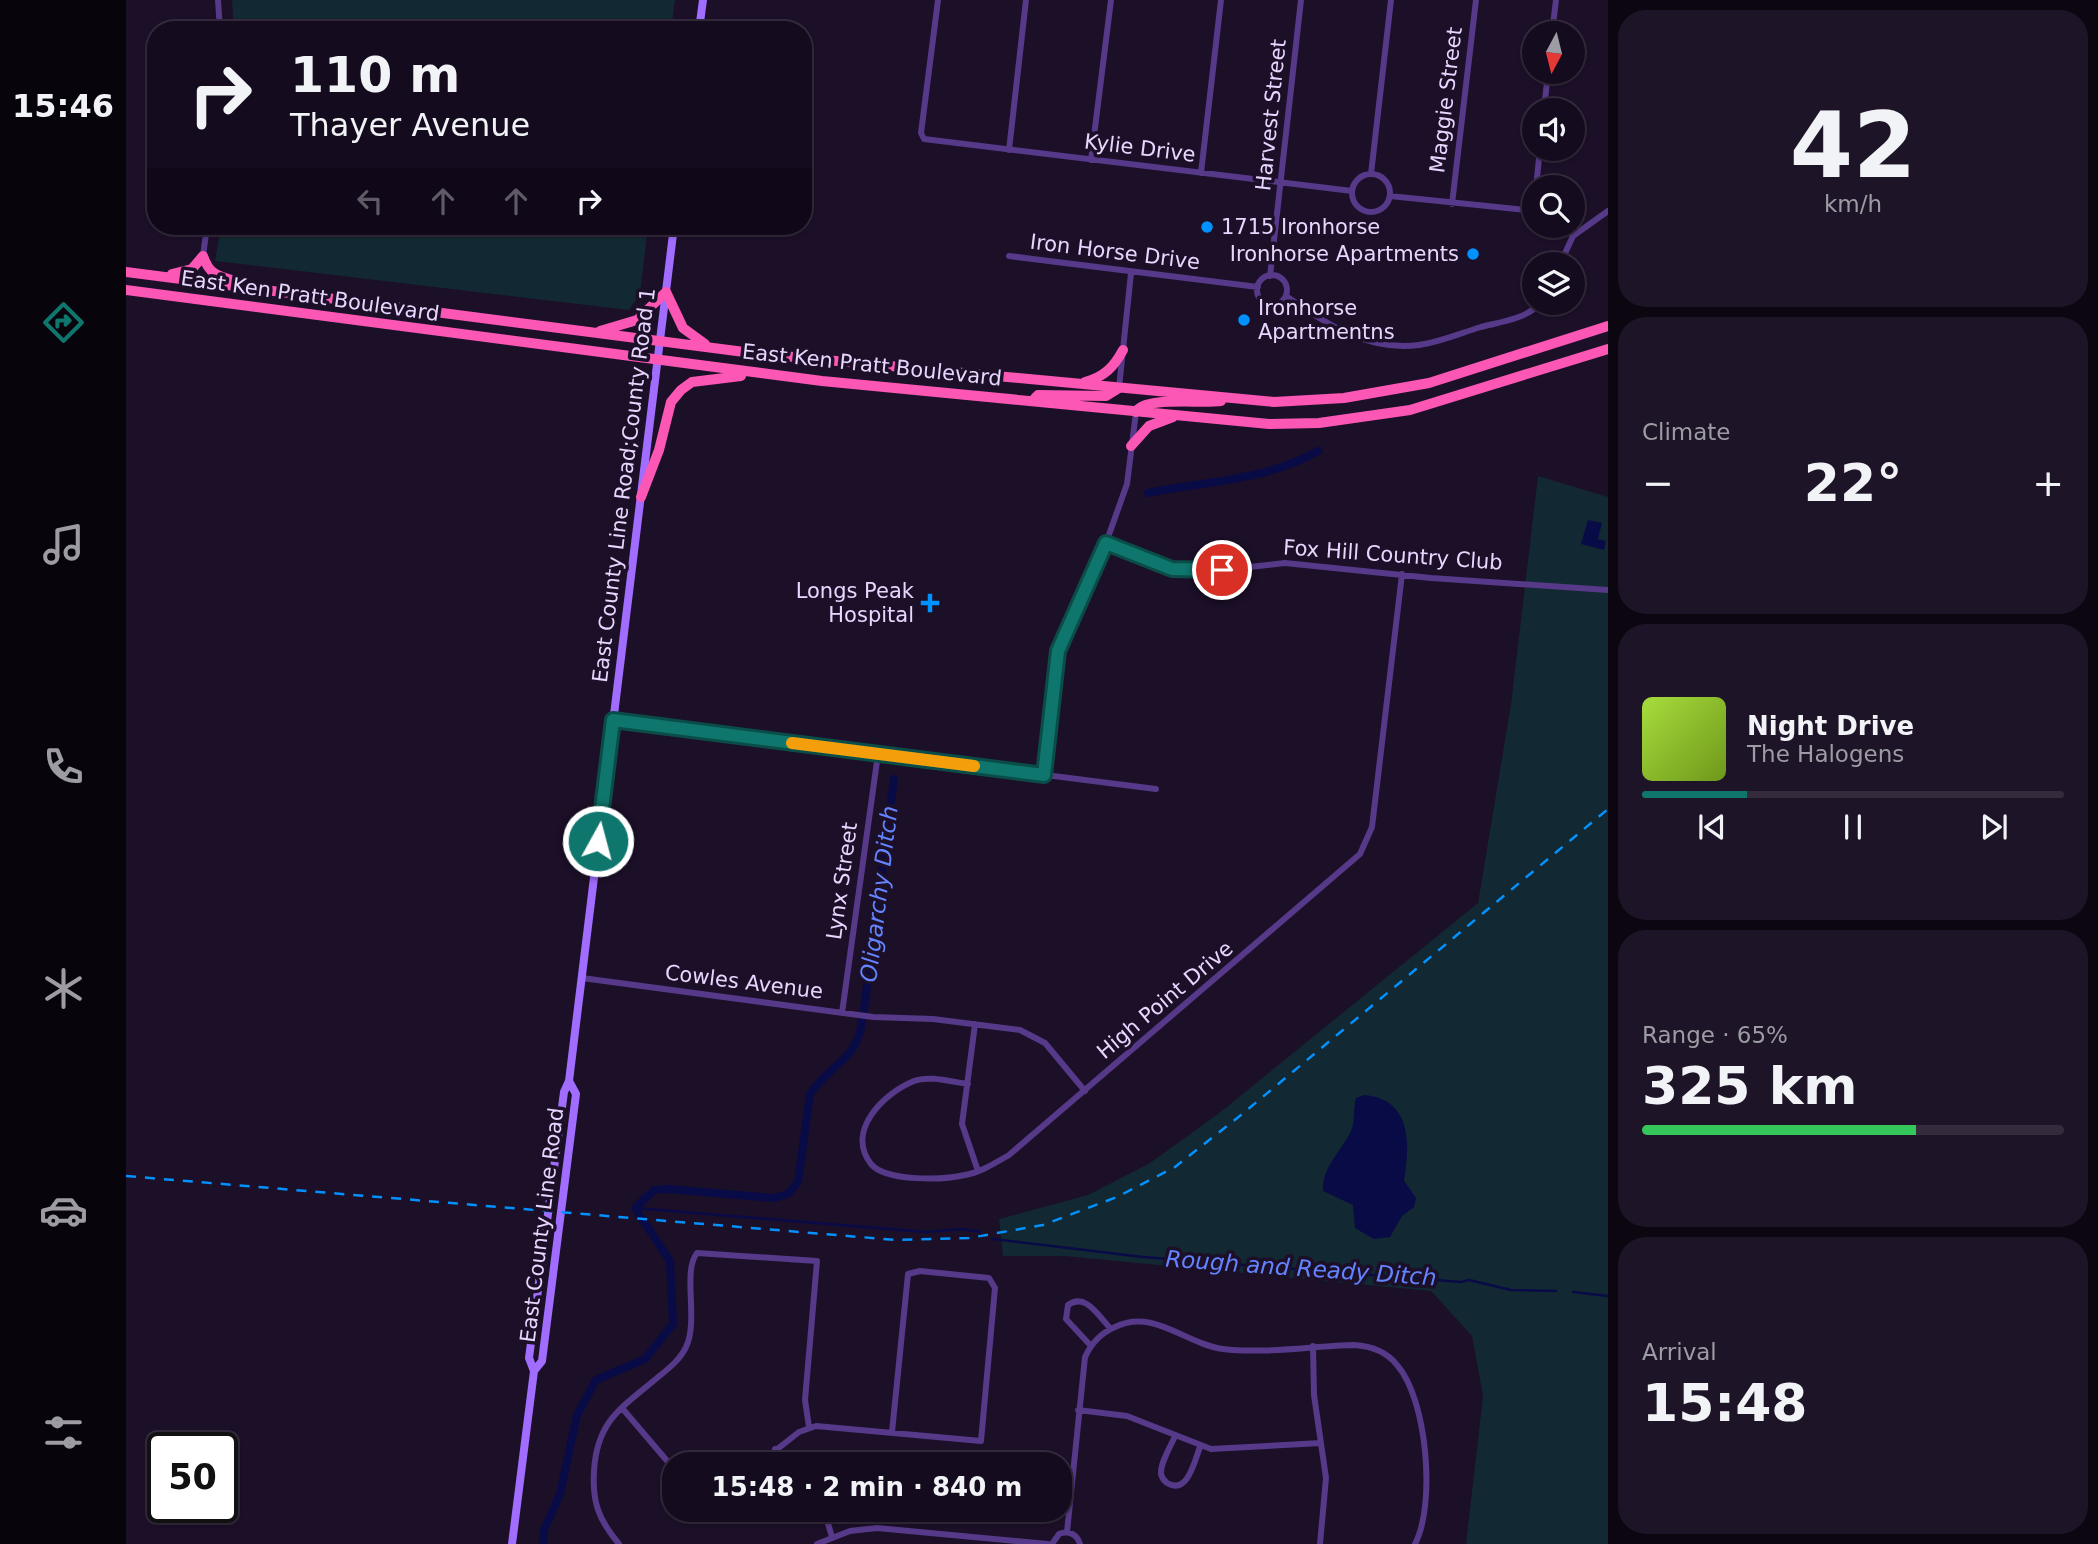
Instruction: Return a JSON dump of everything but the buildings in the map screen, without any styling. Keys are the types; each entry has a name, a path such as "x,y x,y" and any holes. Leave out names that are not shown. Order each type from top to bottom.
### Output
{"highway":[{"path":"126,271 177,274 192,269 203,256 208,269 215,276 283,293"},
{"path":"126,288 183,294 201,281 208,269"},
{"name":"East Ken Pratt Boulevard","path":"126,271 711,348 1231,399 1308,401 1385,393 1429,383 1608,326"},
{"name":"East Ken Pratt Boulevard","path":"126,288 657,362 1269,424 1363,418 1451,400 1608,349"},
{"path":"586,332 624,326 637,320 666,292 683,328 711,348"},
{"path":"1079,384 1105,375 1116,364 1123,350"},
{"path":"641,497 659,450 671,402 681,390 692,382 710,378 765,374"},
{"path":"1033,401 1038,395 1106,396 1119,388"},
{"path":"1136,412 1143,404 1153,402 1203,404 1231,399"},
{"path":"1131,446 1149,426 1178,416"}],"main road":[{"path":"700,21 703,0"},
{"name":"East County Line Road;County Road 1","path":"512,1544 534,1371 530,1358 564,1093 569,1082 673,235"}],"street":[{"path":"218,0 219,21"},
{"name":"Kylie Drive","path":"938,0 921,133 924,139 1352,191"},
{"path":"1009,150 1026,0"},
{"path":"1091,160 1111,0"},
{"path":"1201,173 1221,0"},
{"name":"Harvest Street","path":"1270,276 1301,0"},
{"path":"1371,174 1391,0"},
{"name":"Maggie Street","path":"1452,204 1476,0"},
{"path":"1553,21 1556,0"},
{"path":"1371,174 1385,179 1390,195 1381,210 1368,212 1357,207 1352,191 1359,178 1371,174"},
{"path":"1390,195 1522,210"},
{"path":"1585,227 1608,211"},
{"path":"203,256 206,235"},
{"name":"Iron Horse Drive","path":"1009,256 1258,287"},
{"path":"1119,388 1131,273"},
{"path":"1286,296 1277,304 1265,303 1258,294 1258,287 1270,276 1283,280 1286,296 1322,322 1354,338 1394,346 1420,345 1522,315"},
{"path":"1044,775 1058,651 1106,543 1127,484 1136,412"},
{"name":"Fox Hill Country Club","path":"1106,543 1172,569 1222,570 1285,563 1608,590"},
{"name":"High Point Drive","path":"968,1084 926,1079 914,1081 873,1111 867,1119 863,1143 873,1166 886,1174 951,1178 978,1171 1009,1155 1360,854 1372,827 1402,574"},
{"path":"613,720 1156,789"},
{"name":"Lynx Street","path":"842,1013 878,754"},
{"name":"Cowles Avenue","path":"582,978 842,1013 1020,1030 1032,1035 1057,1055 1085,1091"},
{"path":"975,1024 962,1124 978,1171"},
{"path":"619,1544 597,1514 593,1483 599,1436 622,1408 673,1366 687,1347 693,1321 692,1276 695,1254 705,1251 817,1261 805,1400 809,1427"},
{"path":"772,1452 809,1427 981,1441 995,1288 993,1280 987,1277 920,1271 908,1274 892,1432"},
{"path":"1091,1346 1066,1319 1068,1305 1075,1300 1085,1302 1111,1329"},
{"path":"1067,1532 1084,1361 1091,1346 1111,1329 1142,1321 1221,1348 1373,1348 1390,1357 1403,1373 1427,1457 1421,1527 1415,1544"},
{"path":"1313,1346 1314,1395 1325,1478 1320,1544"},
{"path":"622,1408 662,1455"},
{"path":"1078,1410 1124,1416 1200,1447 1230,1449 1321,1444"},
{"path":"1175,1436 1161,1472 1162,1478 1170,1485 1179,1486 1187,1480 1200,1447"},
{"path":"828,1522 832,1537"},
{"path":"817,1544 859,1529 887,1528 1050,1544 1055,1537 1067,1532"},
{"path":"1067,1532 1076,1537 1080,1544"}],"shaded area":[{"path":"232,0 675,0 672,21 233,21"},
{"path":"219,235 647,235 640,294 629,310 215,261"},
{"path":"1538,476 1608,497 1608,1544 1466,1544 1483,1396 1472,1336 1431,1291 1064,1256 1003,1256 999,1219 1088,1195 1150,1163 1218,1114 1478,903 1511,704"},
{"path":"1588,520 1602,523 1598,539 1606,541 1604,550 1581,544"},
{"path":"1364,1095 1380,1098 1391,1105 1399,1114 1407,1139 1404,1181 1416,1198 1414,1207 1402,1216 1390,1237 1374,1239 1355,1228 1353,1205 1323,1191 1325,1175 1352,1128 1356,1098"}],"waterway":[{"name":"Oligarchy Ditch","path":"1148,493 1235,479 1277,469 1318,451"},
{"name":"Oligarchy Ditch","path":"864,1009 894,779"},
{"name":"Oligarchy Ditch","path":"543,1544 544,1530 560,1494 577,1415 596,1380 645,1359 673,1324 670,1261 635,1208 654,1190 774,1198 788,1194 798,1182 810,1094 849,1054 855,1045 862,1021"},
{"name":"Rough and Ready Ditch","path":"635,1208 926,1232 962,1229 980,1232"},
{"name":"Rough and Ready Ditch","path":"993,1239 1143,1257 1461,1282 1469,1280 1511,1290 1556,1291"},
{"name":"Rough and Ready Ditch","path":"1573,1292 1608,1296"}],"railway":[{"path":"126,1176 896,1240 969,1238 1043,1225 1117,1197 1175,1167 1608,809"}],"slow traffic":[{"path":"792,743 974,766"}],"place":[{"name":"1715 Ironhorse","path":"1207,227"},
{"name":"Ironhorse Apartments","path":"1473,254"},
{"name":"Ironhorse Apartmentns","path":"1244,320"},
{"name":"Longs Peak Hospital","path":"930,603"}],"route":[{"path":"598,841 613,720 1044,775 1058,651 1106,543 1172,569 1222,570"}]}
